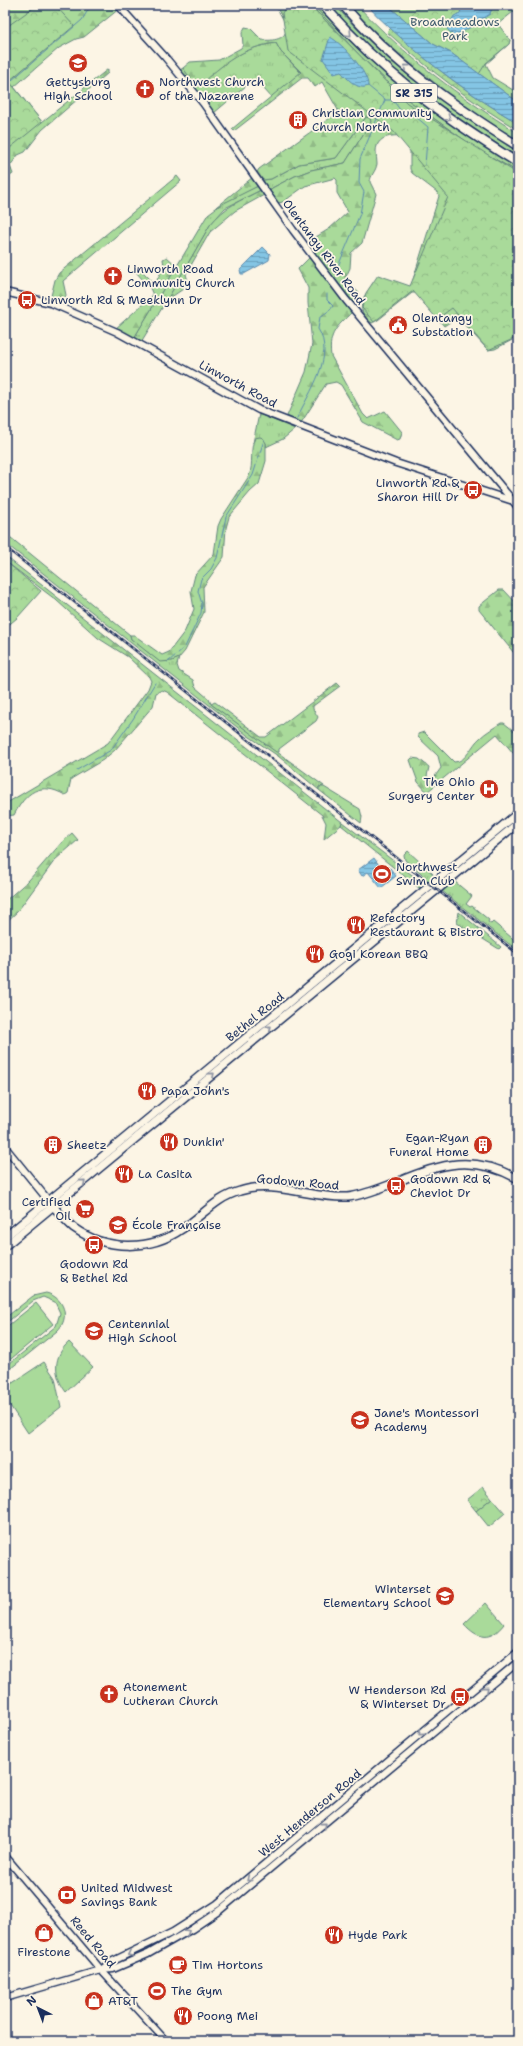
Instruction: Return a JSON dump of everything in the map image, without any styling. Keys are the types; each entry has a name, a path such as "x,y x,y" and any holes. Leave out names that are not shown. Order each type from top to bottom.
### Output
{"highway":[{"name":"SR 315","path":"323,5 366,51 414,93 465,130 518,163"},
{"name":"SR 315","path":"343,5 376,40 440,95 518,146"}],"main road":[{"name":"Olentangy River Road","path":"118,5 150,39 203,103 233,143 277,208 346,300 511,501 518,507"},
{"name":"Linworth Road","path":"5,292 51,303 112,330 162,355 258,410 396,463 490,492 511,501"},
{"name":"Bethel Road","path":"5,1237 518,814"},
{"name":"Bethel Road","path":"5,1246 518,823"},
{"path":"478,856 480,848 493,838 495,832"},
{"path":"445,883 452,873 462,866 463,860"},
{"name":"Godown Road","path":"5,1147 53,1207 73,1227 94,1239 118,1245 154,1243 175,1234 220,1200 244,1190 265,1187 325,1196 354,1196 378,1190 431,1168 458,1163 488,1167 518,1179"},
{"name":"West Henderson Road","path":"101,1970 111,1962 174,1932 217,1904 518,1652"},
{"name":"West Henderson Road","path":"5,1998 101,1970 114,1969 148,1954 197,1926 250,1887 518,1662"},
{"name":"Reed Road","path":"5,1856 101,1970 166,2041"},
{"path":"148,1954 152,1956 173,1946"}],"green space":[{"path":"37,5 55,5 74,26 9,81 42,122 5,152 5,28"},
{"path":"40,5 5,49 5,6"},
{"path":"48,5 116,5 119,9 84,37 76,39 59,48 14,87 42,122 108,69 108,73 42,130 25,152 18,155 10,166 13,174 5,179 5,74"},
{"path":"276,5 313,5 361,57 405,98 477,149 518,172 518,337 495,349 488,350 459,319 456,318 444,326 416,293 412,293 372,323 366,318 363,312 362,302 364,296 375,281 405,288 411,286 439,196 437,192 412,173 410,169 410,144 403,136 390,136 382,139 377,146 377,164 370,182 376,194 362,243 351,253 350,268 345,279 359,293 358,298 353,302 311,248 309,243 311,240 329,229 348,212 337,193 337,180 335,178 305,186 283,202 278,203 270,191 272,188 295,176 311,170 345,163 371,122 370,118 366,117 336,158 299,164 271,179 263,180 257,172 259,169 337,113 338,110 322,82 315,87 308,78 302,78 234,131 232,129 301,72 281,52 276,43 253,48 243,53 225,64 196,86 183,68 190,62 219,60 241,48 243,45 242,33 245,27 250,28 262,40 275,40 282,37 286,31 286,26"},
{"path":"287,5 310,5 407,103 518,174 518,337 488,350 452,308 437,319 413,291 374,322 362,308 366,293 378,275 410,286 448,197 393,131 288,51 282,13"},
{"path":"313,5 317,5 363,54 411,95 462,132 518,168 518,172 477,149 405,98 361,57"},
{"path":"330,5 335,5 376,48 421,86 468,120 518,152 518,157 467,124 394,69 350,28"},
{"path":"349,5 357,5 375,24 413,58 453,90 518,133 518,140 472,110 429,78 368,25"},
{"name":"Broadmeadows Park","path":"390,5 518,5 518,8 498,24 510,40 509,44 486,63 479,74 451,53 433,44 392,9"},
{"path":"391,28 420,55 452,79 484,102 518,123 518,130 466,96 419,60 387,32"},
{"path":"510,40 509,44 486,64 493,78 518,93 518,102 467,65"},
{"path":"276,43 281,52 301,73 272,98 256,80 253,80 214,113 180,70 183,68 196,85 224,64 242,53 253,48"},
{"path":"366,117 370,117 371,122 345,163 311,170 295,176 272,188 270,191 263,180 271,179 299,164 336,158"},
{"path":"177,176 181,181 63,281 66,295 62,305 50,300 55,280 59,273"},
{"path":"253,177 258,186 216,207"},
{"path":"258,186 261,190 225,208 210,225 141,342 134,338 208,214 228,199"},
{"path":"261,190 264,195 235,211 210,232 186,274 189,285 167,300 210,225 227,208"},
{"path":"167,257 177,266 134,338 115,329 153,295 150,288 136,272 137,270 140,269 151,280 156,282 164,266 163,259"},
{"path":"310,257 352,312 338,326 332,336 330,348 331,356 363,414 368,419 385,411 402,432 400,439 397,440 363,422 341,385 336,382 326,384 301,423 287,416 306,372 312,344 308,288 298,269"},
{"path":"259,414 295,429 283,439 266,447 266,443 255,438 253,443"},
{"path":"255,438 263,438 266,443 266,461 259,484 250,492 229,517 226,528 224,557 203,587 204,612 185,651 179,658 172,661 160,662 131,639 130,635 134,635 162,655 169,652 185,631 194,609 191,591 195,575 214,554 218,526 249,476 253,442"},
{"path":"5,533 130,635 131,639 172,661 179,658 177,665 179,671 193,680 195,687 209,699 211,704 324,786 319,787 319,790 278,756 247,735 5,543"},
{"path":"5,556 342,822 341,825 324,839 326,823 322,815 167,692 162,690 156,693 153,706 115,750 103,760 71,779 68,793 65,795 48,789 35,791 24,800 14,815 5,816 5,804 108,743 148,689 151,681 149,677 128,657 98,638 56,600 5,561"},
{"path":"5,561 41,591 17,618 5,628"},
{"path":"499,590 504,590 518,605 518,658 479,610 479,606"},
{"path":"337,683 340,686 313,706 313,709 318,717 316,721 279,749 279,752 276,752 211,704 215,702 261,737 266,737"},
{"path":"501,723 504,723 518,734 518,750 514,754 497,734 427,792 418,782 410,760 412,758 419,759 429,767 427,776 430,779 433,779 441,768 438,756 418,737 418,734 424,732 454,762 466,756 480,738"},
{"path":"319,787 324,787 360,809 362,817 361,823 319,790"},
{"path":"342,822 424,884 419,888 341,825"},
{"path":"72,833 78,840 55,860 17,912 5,923 5,901 29,880 63,841"},
{"path":"408,851 433,874 430,882 405,860 404,855"},
{"path":"454,881 472,896 466,904 470,907 472,906 489,920 488,922 491,924 493,922 518,943 518,951 442,891"},
{"path":"459,912 501,947 499,949 457,923"},
{"path":"46,1293 57,1299 64,1309 64,1320 61,1326 57,1331 5,1373 5,1367 56,1326 60,1313 55,1302 43,1297 33,1301 5,1324 5,1318 33,1296"},
{"path":"36,1303 53,1324 6,1363 5,1328"},
{"path":"69,1342 93,1367 66,1392 59,1379 57,1366 60,1353"},
{"path":"44,1362 55,1378 61,1407 28,1433 5,1398 5,1388"},
{"path":"483,1487 492,1498 476,1511 467,1500"},
{"path":"492,1498 505,1513 489,1527 476,1511"},
{"path":"486,1603 504,1624 494,1634 489,1636 474,1633 464,1624"}],"water":[{"path":"368,5 390,5 392,9 433,44 451,53 518,102 518,123 484,102 436,67 391,29"},
{"path":"462,5 493,5 490,14 454,36 447,29 454,16 460,13"},
{"path":"330,37 341,45 360,66 367,80 368,86 357,86 341,72 334,74 323,59"},
{"path":"263,247 270,254 269,260 244,274 241,274 240,270"},
{"name":"Northwest Swim Club","path":"374,858 384,872 390,868 396,876 381,888 368,872 362,876 358,870"}],"waterway":[{"path":"5,86 82,20 91,5"},
{"path":"368,86 385,100 391,100 395,103 401,111 415,116 428,127 425,165"},
{"path":"336,271 360,214 364,192 359,183 360,159 385,100"},
{"path":"5,104 7,119 5,124"},
{"path":"297,418 314,386 322,362 324,351 323,340 318,329 320,317 333,306 327,300 327,294"},
{"path":"168,662 185,647 201,613 202,604 198,591 201,579 211,569 217,558 226,517 253,475 264,440"},
{"path":"77,770 111,750 133,719 155,683"}],"railway":[{"path":"5,547 518,954"}],"place":[{"name":"Gettysburg High School","path":"78,63"},
{"name":"Northwest Church of the Nazarene","path":"145,89"},
{"name":"Christian Community Church North","path":"298,120"},
{"name":"Linworth Road Community Church","path":"113,276"},
{"name":"Linworth Rd & Meeklynn Dr","path":"27,300"},
{"name":"Olentangy Substation","path":"398,325"},
{"name":"Linworth Rd & Sharon Hill Dr","path":"473,490"},
{"name":"The Ohio Surgery Center","path":"489,789"},
{"name":"Northwest Swim Club","path":"382,874"},
{"name":"Refectory Restaurant & Bistro","path":"356,925"},
{"name":"Gogi Korean BBQ","path":"315,954"},
{"name":"Papa John's","path":"147,1091"},
{"name":"Dunkin'","path":"169,1142"},
{"name":"Sheetz","path":"53,1145"},
{"name":"Egan-Ryan Funeral Home","path":"483,1145"},
{"name":"La Casita","path":"124,1174"},
{"name":"Godown Rd & Cheviot Dr","path":"396,1186"},
{"name":"Certified Oil","path":"85,1209"},
{"name":"École Française","path":"118,1225"},
{"name":"Godown Rd & Bethel Rd","path":"94,1245"},
{"name":"Centennial High School","path":"94,1331"},
{"name":"Jane's Montessori Academy","path":"360,1420"},
{"name":"Winterset Elementary School","path":"445,1596"},
{"name":"Atonement Lutheran Church","path":"109,1694"},
{"name":"W Henderson Rd & Winterset Dr","path":"460,1697"},
{"name":"United Midwest Savings Bank","path":"67,1895"},
{"name":"Firestone","path":"44,1933"},
{"name":"Hyde Park","path":"334,1935"},
{"name":"Tim Hortons","path":"178,1965"},
{"name":"The Gym","path":"157,1991"},
{"name":"AT&T","path":"94,2001"},
{"name":"Poong Mei","path":"183,2016"}]}
